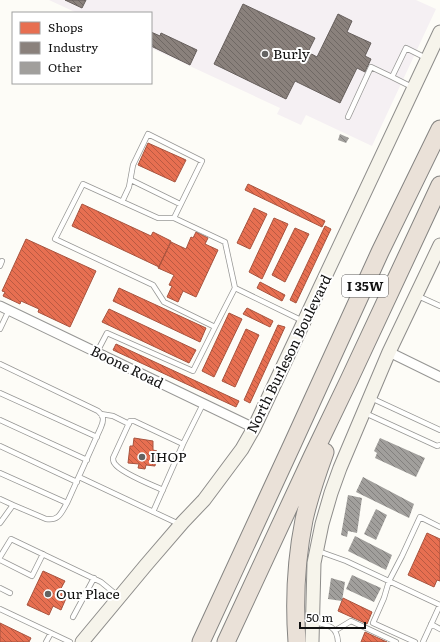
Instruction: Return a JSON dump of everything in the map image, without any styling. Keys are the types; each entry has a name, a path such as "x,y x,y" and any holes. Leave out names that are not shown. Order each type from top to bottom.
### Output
{"highway":[{"name":"I 35W","path":"201,642 380,252 440,129"},
{"name":"I 35W","path":"226,642 440,185"},
{"path":"297,642 295,614 296,588 298,557 304,520 350,380"}],"main road":[{"name":"North Burleson Boulevard","path":"82,642 180,525 204,500 242,449 254,428 440,32"},
{"path":"312,642 314,563 322,524 331,493 389,352 440,245"}],"street":[{"name":"Boone Road","path":"0,306 254,428"},
{"path":"389,352 440,377"}],"lane":[{"path":"392,78 406,48 427,59"},
{"path":"348,117 371,67 414,88"},
{"path":"122,202 129,187 133,165 148,134 202,161 174,218"},
{"path":"131,180 180,204"},
{"path":"97,352 107,333 193,371 235,288 225,242 174,218 158,218 83,184 55,239 153,285 164,302 215,327"},
{"path":"235,288 304,322"},
{"path":"416,295 440,306"},
{"path":"0,329 9,310"},
{"path":"0,364 98,411 101,414 113,416 129,424"},
{"path":"0,393 97,437"},
{"path":"370,397 440,430"},
{"path":"153,512 183,444 203,404"},
{"path":"364,412 437,446 440,445"},
{"path":"0,499 46,519 51,520 58,517 67,503 102,427 103,420 101,414"},
{"path":"0,420 87,460"},
{"path":"163,490 118,468 114,463 113,458 130,421 134,421 183,444"},
{"path":"0,446 180,525"},
{"path":"0,473 67,503"},
{"path":"0,523 13,505"},
{"path":"415,642 374,623 389,581 420,517 440,527"},
{"path":"0,557 10,539 94,578 119,597"},
{"path":"317,550 346,561 440,605 423,642"},
{"path":"0,560 32,576 43,554"},
{"path":"72,617 94,578"},
{"path":"0,588 10,593"},
{"path":"0,609 70,642"},
{"path":"336,630 351,621 396,642"},
{"path":"312,622 330,626 336,630 338,642"},
{"path":"431,624 440,629"},
{"path":"46,642 51,633"}],"shaded area":[{"path":"49,0 416,0 436,9 372,146 306,115 301,125 277,114 280,108 152,48 152,12 75,12"}],"building: Shops":[{"path":"148,143 186,160 175,182 138,165"},
{"path":"248,184 325,221 322,227 245,190"},
{"path":"82,204 151,236 153,232 171,241 159,267 72,226"},
{"path":"254,208 267,214 250,249 237,243"},
{"path":"274,218 288,224 262,279 249,272"},
{"path":"325,226 331,229 296,303 290,300"},
{"path":"295,228 309,234 285,282 272,275"},
{"path":"196,232 208,238 205,244 218,250 196,297 183,291 178,302 167,297 172,286 169,285 174,275 158,268 171,242 186,249 191,237 193,238"},
{"path":"26,239 96,271 70,327 38,312 39,309 21,301 20,304 3,296 5,292 2,291"},
{"path":"260,282 285,295 282,301 257,288"},
{"path":"119,288 206,328 200,342 113,301"},
{"path":"247,308 273,321 270,327 243,314"},
{"path":"109,309 196,350 189,363 102,322"},
{"path":"229,313 242,319 214,377 202,371"},
{"path":"278,325 285,327 250,403 244,400"},
{"path":"246,329 259,335 235,387 222,381"},
{"path":"116,344 239,401 236,407 113,350"},
{"name":"IHOP","path":"134,438 153,441 153,450 157,451 155,466 146,465 145,469 138,468 139,464 128,463 130,446 133,446"},
{"path":"427,533 440,539 440,581 437,580 434,587 408,575"},
{"name":"Our Place","path":"43,571 65,581 59,592 67,596 61,610 53,606 49,615 27,605"},
{"path":"343,598 372,612 367,624 338,611"},
{"path":"0,623 31,638 29,642 0,642"},
{"path":"365,632 387,642 361,642"}],"building: Industry":[{"path":"65,0 86,0 82,8"},
{"name":"Burly","path":"243,4 315,38 308,52 317,57 338,14 352,21 347,32 371,43 365,56 371,59 365,72 357,68 340,103 295,81 286,99 214,64"},
{"path":"152,32 160,36 161,33 197,50 190,65 152,46"}],"building: Other":[{"path":"340,134 349,138 346,143 338,140"},
{"path":"380,438 425,458 416,477 375,458 377,453 374,451"},
{"path":"363,477 414,504 409,518 356,492"},
{"path":"348,495 362,498 357,533 348,531 347,537 341,535"},
{"path":"376,509 387,515 376,540 364,534"},
{"path":"355,536 392,555 386,570 348,551"},
{"path":"352,575 381,588 374,602 346,589"},
{"path":"331,578 345,582 342,601 328,599"}],"place":[{"name":"Burly","path":"265,54"},
{"name":"IHOP","path":"142,457"},
{"name":"Our Place","path":"48,594"}]}
